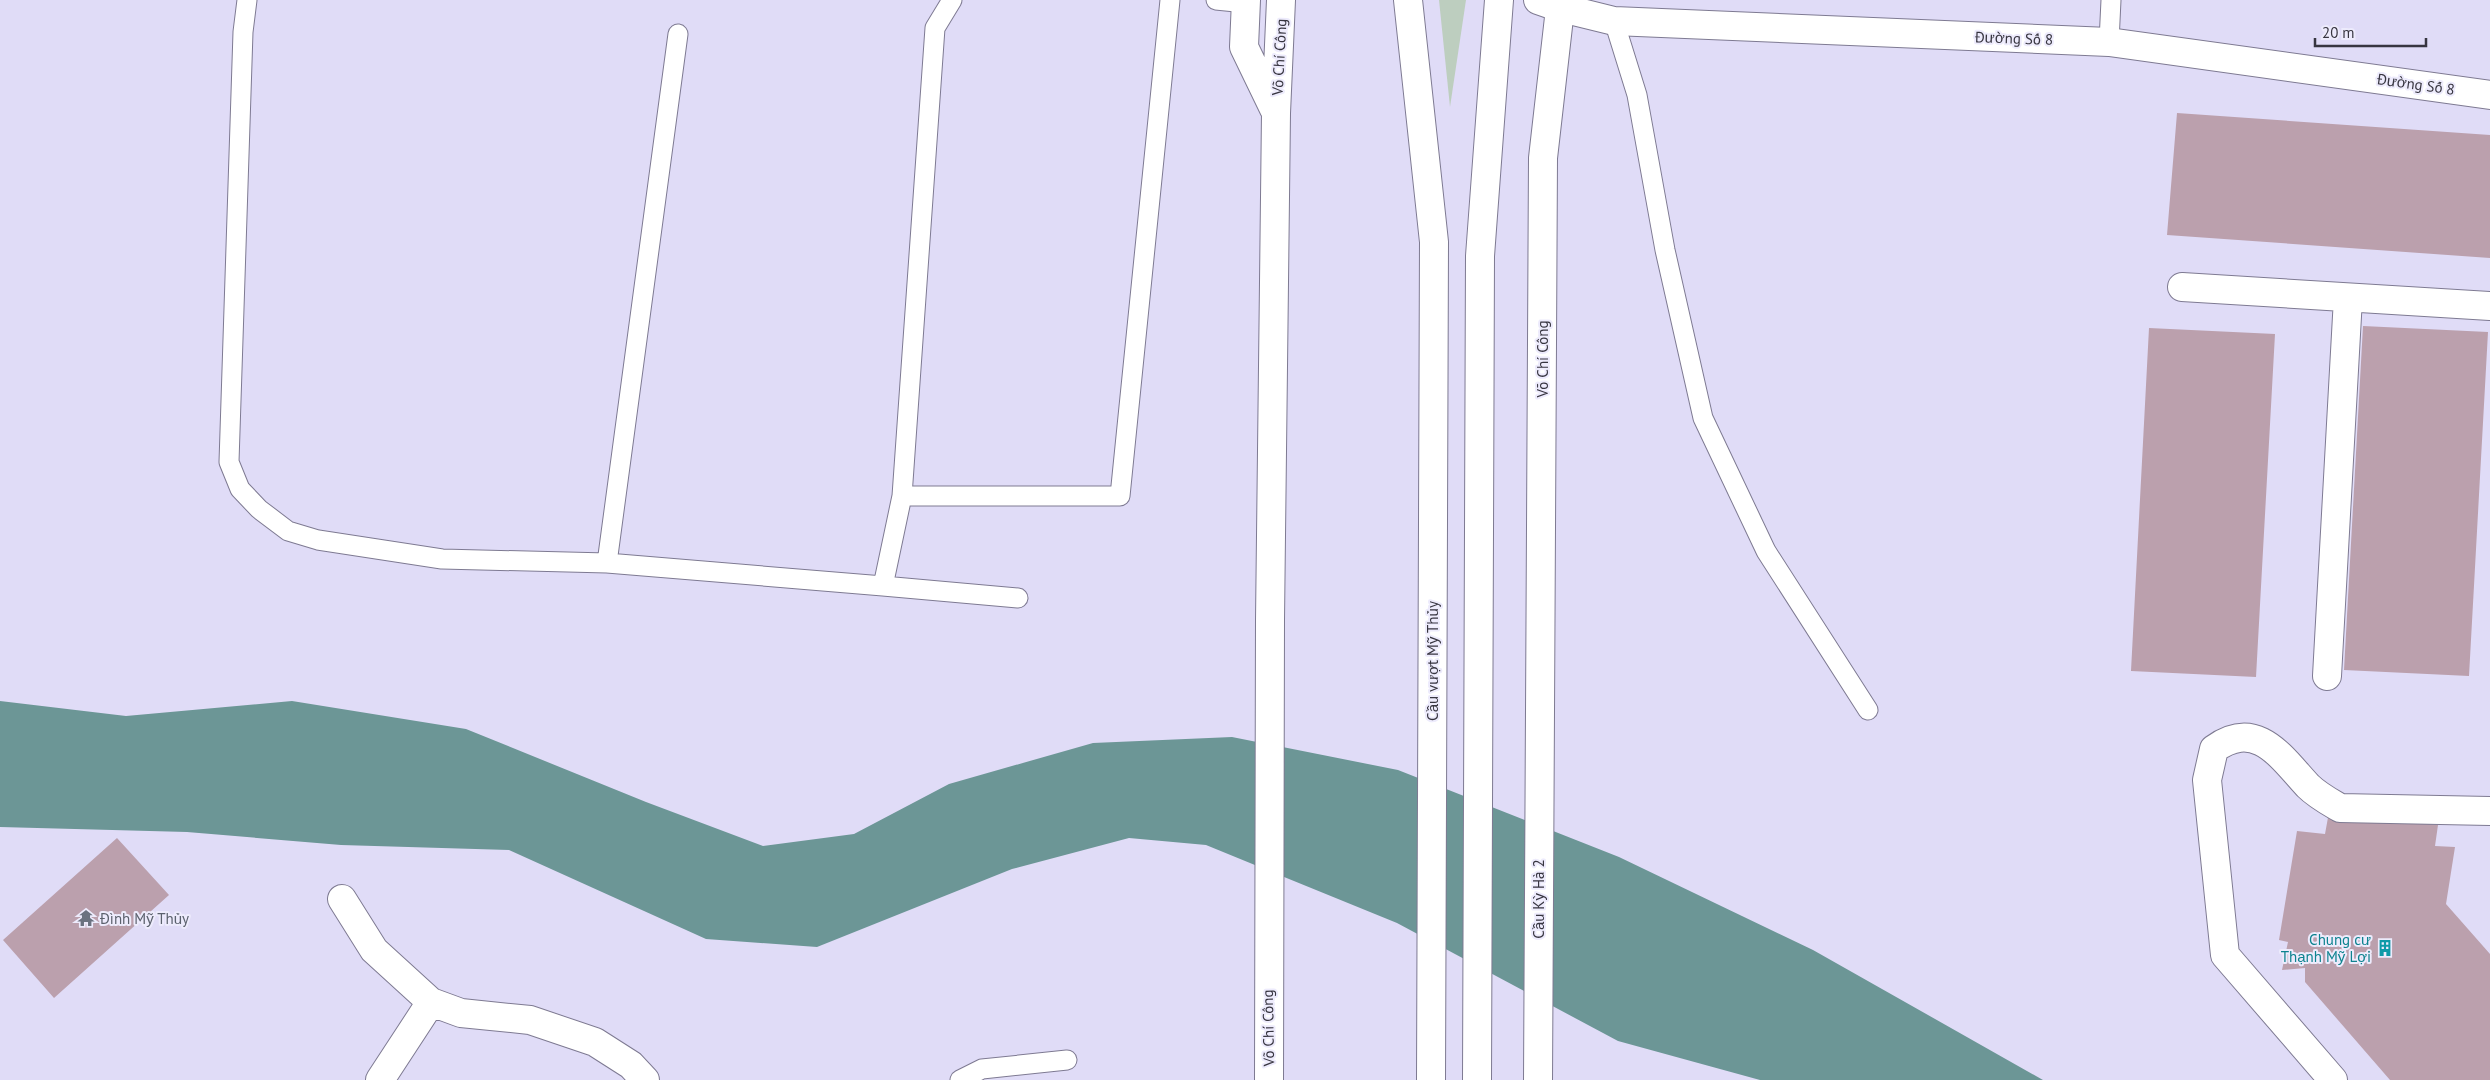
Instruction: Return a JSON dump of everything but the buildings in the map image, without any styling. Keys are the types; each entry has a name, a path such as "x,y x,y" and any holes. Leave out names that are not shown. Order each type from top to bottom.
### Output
{"main road":[{"name":"Võ Chí Công","path":"1269,1080 1270,620 1276,113 1281,0"},
{"name":"Cầu vượt Mỹ Thủy","path":"1408,0 1434,242 1431,1080"},
{"path":"1477,1080 1480,256 1498,0"},
{"name":"Võ Chí Công","path":"1246,1 1244,47 1276,113"},
{"name":"Võ Chí Công","path":"1539,719 1543,158 1553,3"},
{"name":"Đường Số 8","path":"1553,3 1614,21 2109,42 2490,95"},
{"path":"2182,287 2490,306"},
{"path":"2328,676 2348,298"},
{"name":"Cầu Kỳ Hà 2","path":"1538,1080 1539,719"},
{"path":"2333,1080 2225,955 2207,780 2214,749 2229,739 2242,737 2262,742 2288,761 2319,796 2340,808 2490,811"},
{"path":"342,899 374,950 431,1002 461,1013 530,1020 595,1042 631,1065 644,1080"},
{"path":"380,1080 431,1002"}],"lane":[{"path":"247,0 243,32 229,462 240,489 259,509 288,531 318,540 442,559 607,563 1018,598"},
{"path":"883,586 902,496 935,28 952,0"},
{"path":"902,496 1120,496 1170,0"},
{"path":"1216,0 1246,1"},
{"path":"2109,42 2111,0"},
{"path":"1614,21 1637,96 1664,250 1703,418 1766,551 1868,710"},
{"path":"607,563 678,34"},
{"path":"960,1080 982,1069 1067,1060"}],"shaded area":[{"path":"1439,0 1466,0 1450,107"},
{"path":"0,701 126,716 292,701 466,729 646,802 763,846 854,834 949,784 1093,743 1232,737 1398,770 1619,857 1813,950 2043,1080 1760,1080 1618,1041 1397,923 1206,845 1129,838 1012,869 817,947 706,939 509,850 341,845 187,832 0,827"}],"place":[{"name":"Đình Mỹ Thủy","path":"86,918"},
{"name":"Chung cư Thạnh Mỹ Lợi","path":"2385,948"}]}
